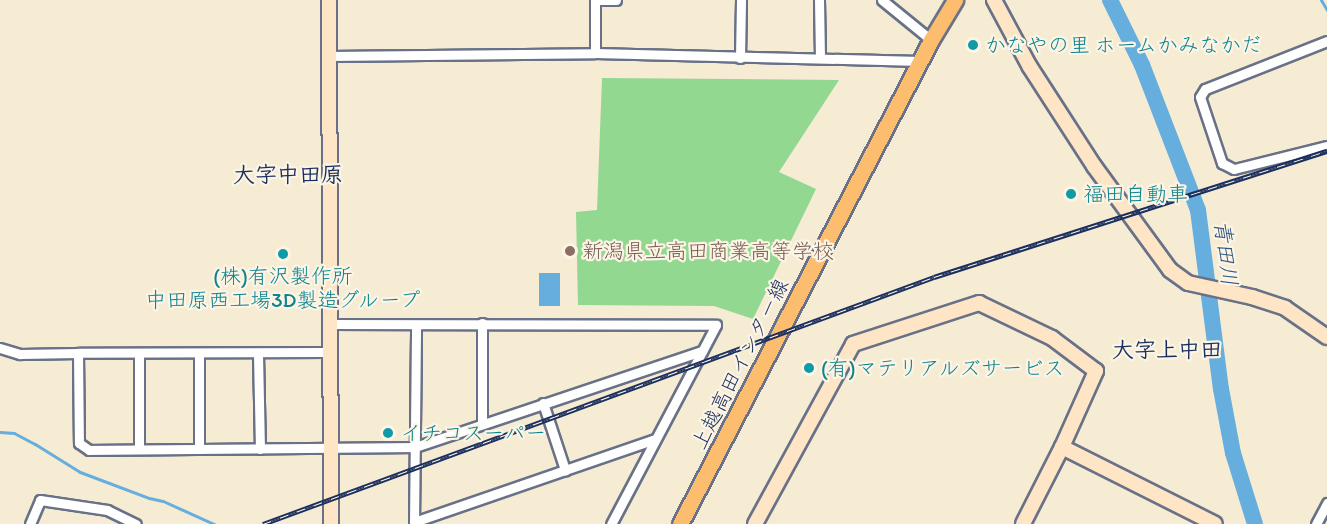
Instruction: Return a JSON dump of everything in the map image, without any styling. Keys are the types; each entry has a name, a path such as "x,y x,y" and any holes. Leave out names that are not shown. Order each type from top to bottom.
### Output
{"main road":[{"name":"上越高田インター線","path":"681,523 931,40 955,0"}],"street":[{"path":"329,0 328,352 331,524"},
{"path":"595,53 595,0 616,0"},
{"path":"740,58 741,0"},
{"path":"819,0 820,58"},
{"path":"882,0 931,40"},
{"path":"994,0 1030,67 1144,239 1175,275 1203,288 1252,297 1285,308 1327,338"},
{"path":"1327,41 1205,88 1200,97 1222,164 1234,170 1327,146"},
{"path":"329,56 595,53 921,61"},
{"path":"755,524 853,344 980,303 1052,338 1096,371 1062,447 1023,524"},
{"path":"482,323 482,424"},
{"path":"329,324 716,325 608,523"},
{"path":"416,325 414,523 655,439"},
{"path":"0,348 20,354 328,352"},
{"path":"78,353 79,443 88,450 330,450 415,447 702,351"},
{"path":"199,353 200,449"},
{"path":"139,354 139,449"},
{"path":"258,354 260,449"},
{"path":"543,403 565,470"},
{"path":"1062,447 1215,524"},
{"path":"30,524 40,500 107,510 136,524"},
{"path":"1316,524 1327,503"}],"green space":[{"path":"602,78 839,80 779,172 816,189 753,319 714,306 578,305 576,212 597,210"}],"water":[{"path":"539,273 560,273 560,306 539,306"}],"waterway":[{"name":"青田川","path":"1110,0 1142,65 1198,210 1221,389 1233,453 1255,524"},
{"path":"1321,0 1327,10"},
{"path":"0,432 14,433 80,472 163,501 214,524"}],"railway":[{"path":"263,524 934,277 1327,151"}],"place":[{"name":"かなやの里 ホームかみなかだ","path":"973,45"},
{"name":"福田自動車","path":"1071,194"},
{"name":"新潟県立高田商業高等学校","path":"570,251"},
{"name":"(株)有沢製作所 中田原西工場3D製造グループ","path":"283,254"},
{"name":"(有)マテリアルズサービス","path":"809,368"},
{"name":"イチコスーパー","path":"388,433"}],"district":[{"name":"大字中田原","path":"288,175"},
{"name":"大字上中田","path":"1167,350"}]}
